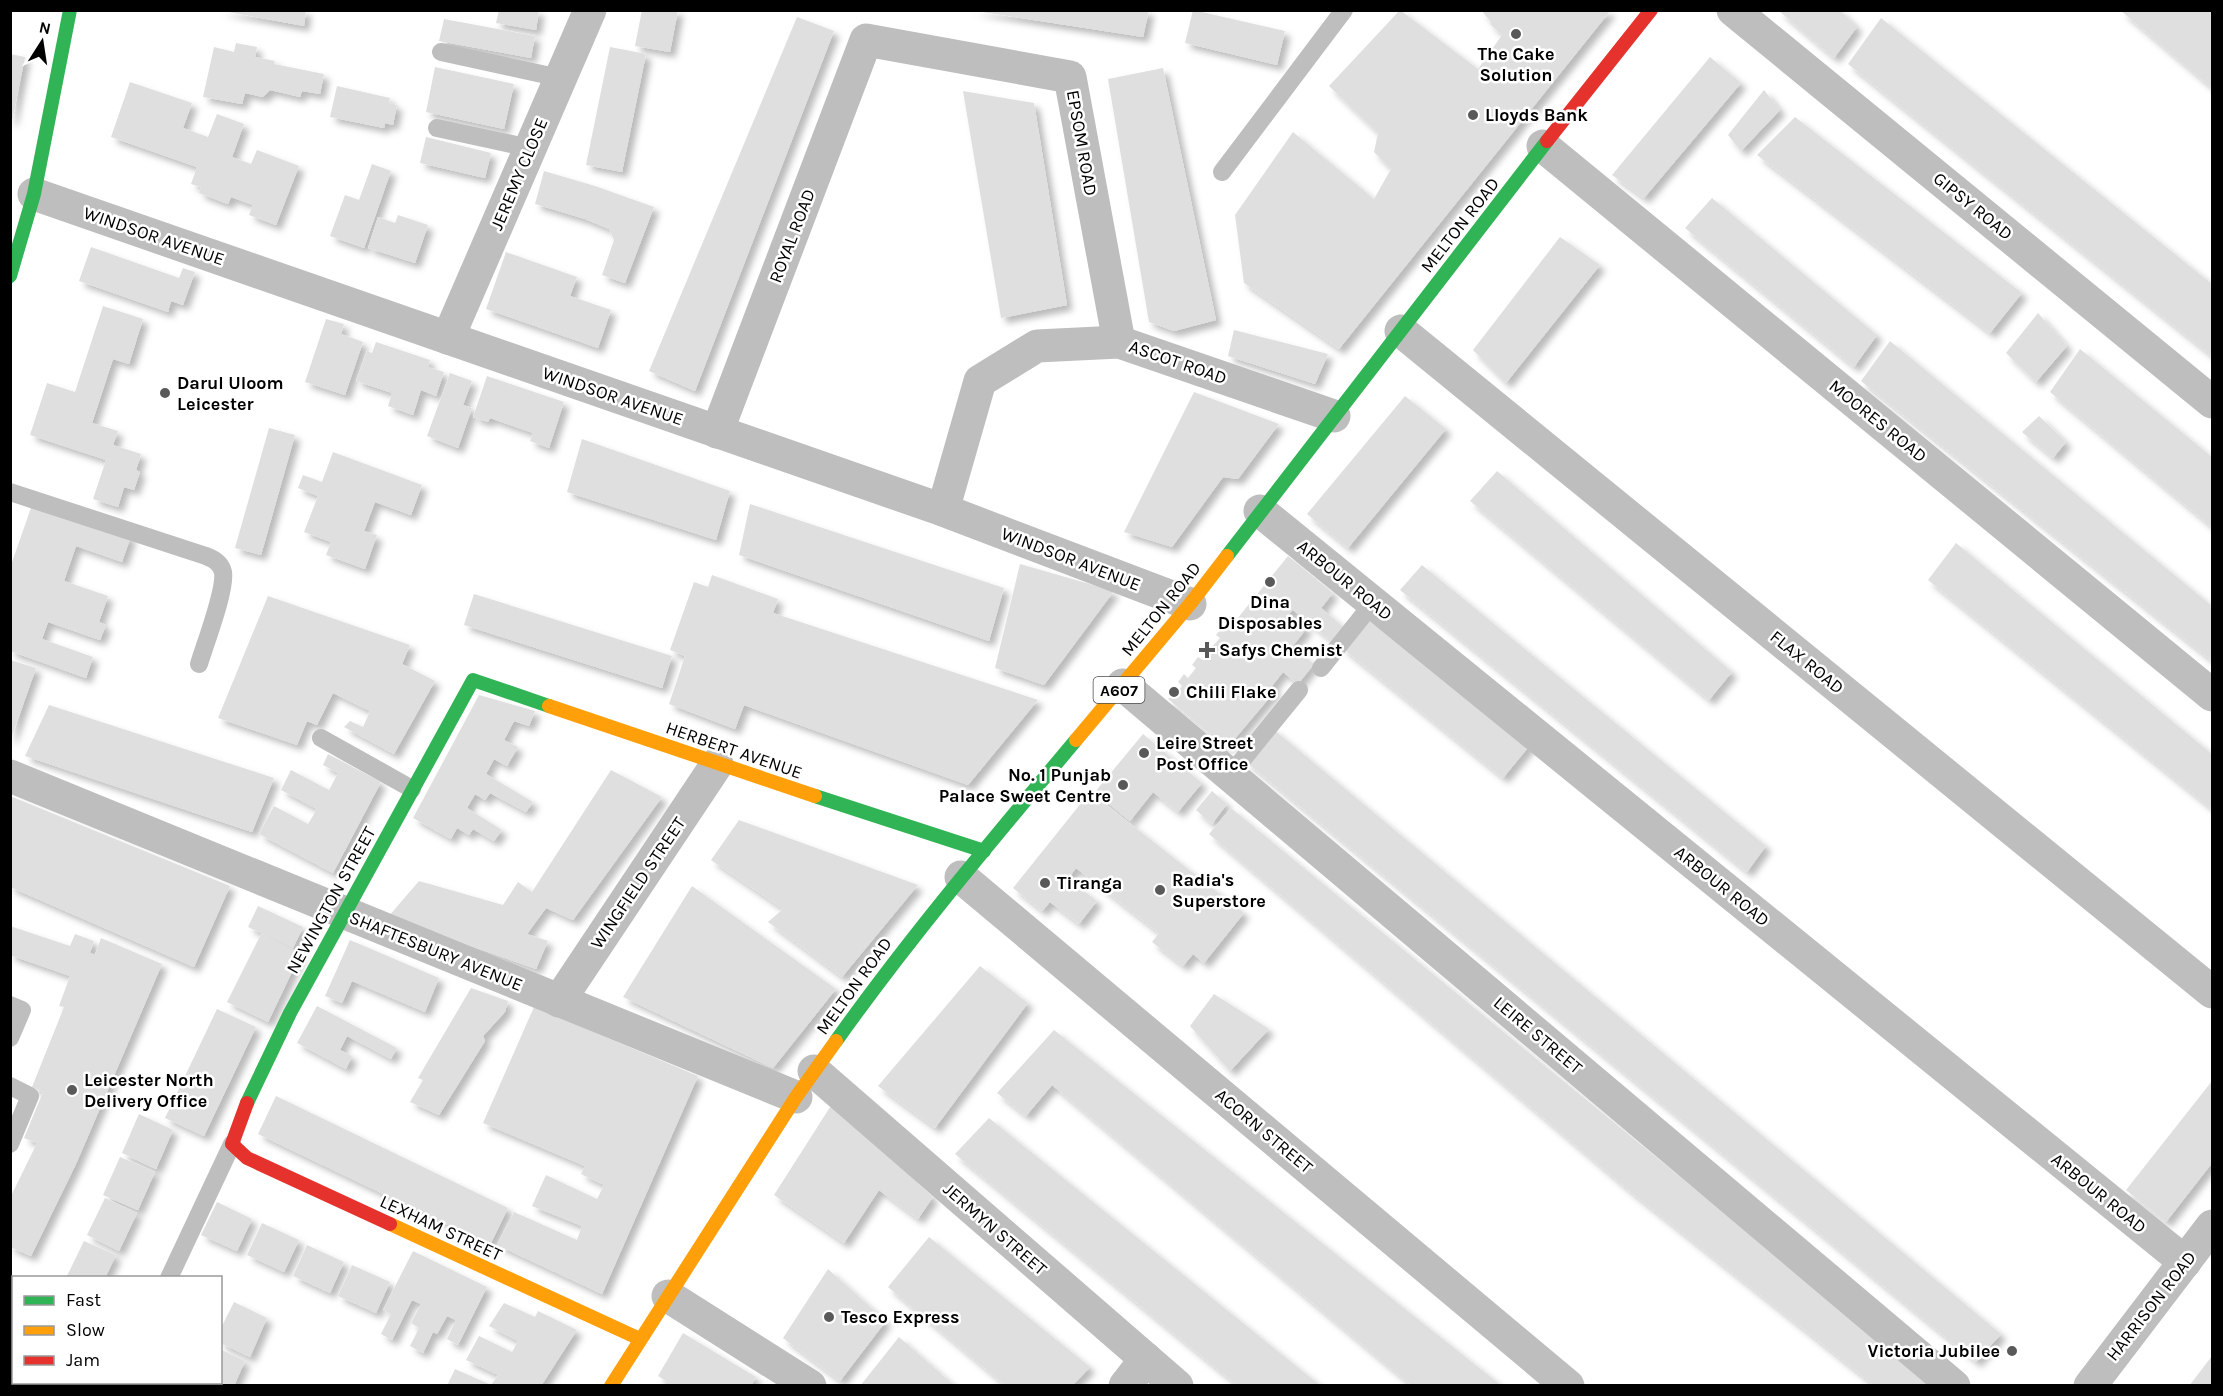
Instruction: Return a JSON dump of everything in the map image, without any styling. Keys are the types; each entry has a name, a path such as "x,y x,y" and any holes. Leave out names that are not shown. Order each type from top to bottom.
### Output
{"street":[{"path":"11,276 34,194 70,10"},
{"name":"JEREMY CLOSE","path":"448,338 590,10"},
{"name":"MELTON ROAD","path":"610,1386 805,1084 885,972 961,877 1190,604 1543,146 1651,10"},
{"name":"GIPSY ROAD","path":"1733,10 2212,402"},
{"name":"EPSOM ROAD","path":"866,40 1070,77 1119,342"},
{"name":"ROYAL ROAD","path":"717,432 866,40"},
{"name":"MOORES ROAD","path":"1543,146 2212,695"},
{"name":"WINDSOR AVENUE","path":"34,194 943,510 1190,604"},
{"name":"FLAX ROAD","path":"1401,332 2212,992"},
{"name":"ASCOT ROAD","path":"943,510 980,381 1037,346 1119,342 1334,416"},
{"name":"ARBOUR ROAD","path":"1260,511 2185,1262"},
{"name":"HERBERT AVENUE","path":"473,680 717,764 984,851"},
{"name":"NEWINGTON STREET","path":"232,1144 237,1125 272,1047 343,913 473,680"},
{"name":"LEIRE STREET","path":"1123,685 1954,1386"},
{"name":"WINGFIELD STREET","path":"559,1001 717,764"},
{"name":"SHAFTESBURY AVENUE","path":"10,776 559,1001 805,1084"},
{"name":"ACORN STREET","path":"961,877 1568,1386"},
{"name":"JERMYN STREET","path":"805,1084 1177,1386"},
{"name":"LEXHAM STREET","path":"232,1144 247,1158 639,1339"},
{"name":"HARRISON ROAD","path":"2090,1386 2212,1226"},
{"path":"668,1296 810,1386"},
{"path":"1125,1386 1146,1359"}],"lane":[{"path":"1222,172 1344,10"},
{"path":"441,52 560,78"},
{"path":"437,128 530,148"},
{"path":"10,492 206,556 220,564 223,572 222,588 199,664"},
{"path":"1322,668 1373,603"},
{"path":"1230,775 1299,690"},
{"path":"321,738 412,789"},
{"path":"10,1005 22,1010 10,1038"},
{"path":"10,1086 30,1096 10,1144"},
{"path":"170,1276 232,1144"}],"building":[{"path":"218,10 306,10 304,26"},
{"path":"499,10 539,10 536,30 496,23"},
{"path":"642,10 678,10 670,52 635,46"},
{"path":"970,10 1149,10 1143,37"},
{"path":"1193,10 1285,31 1277,65 1185,43"},
{"path":"1400,10 1478,69 1502,35 1490,24 1491,22 1481,10 1611,10 1339,349 1244,283 1235,215 1293,132 1374,199 1391,169 1374,152 1378,133 1329,86"},
{"path":"1778,10 1840,10 1857,27 1834,58"},
{"path":"2120,10 2212,11 2212,88"},
{"path":"797,17 834,31 695,391 649,371"},
{"path":"1881,18 2212,284 2212,356 1848,64"},
{"path":"444,19 535,36 531,58 439,41"},
{"path":"236,43 257,47 255,57 275,61 274,64 324,74 320,94 302,91 300,97 270,90 263,97 245,93 242,104 203,97 214,47 234,52"},
{"path":"610,47 646,54 622,172 586,165"},
{"path":"10,54 25,57 12,121 10,121"},
{"path":"1710,57 1741,83 1644,198 1612,175"},
{"path":"435,67 514,84 504,129 426,112"},
{"path":"1163,68 1216,320 1174,331 1149,322 1108,79"},
{"path":"130,82 192,103 183,128 208,137 217,114 244,124 232,157 251,164 257,150 299,166 276,225 249,215 253,205 231,197 228,204 199,193 201,187 191,184 197,167 111,137"},
{"path":"337,86 390,98 389,103 397,105 393,125 385,123 384,128 330,117"},
{"path":"1764,90 1780,110 1741,151 1728,135"},
{"path":"963,91 1034,103 1067,305 1001,318"},
{"path":"1795,117 2022,293 1990,333 1757,155"},
{"path":"426,137 491,153 485,178 420,163"},
{"path":"372,164 391,171 364,248 330,236 345,195 359,200"},
{"path":"544,171 654,207 625,283 602,275 614,240 609,229 535,204"},
{"path":"1712,198 1877,335 1854,367 1685,228"},
{"path":"398,215 428,225 415,263 368,248 378,217 395,223"},
{"path":"1560,237 1600,265 1506,383 1473,350"},
{"path":"91,247 179,278 183,268 195,272 183,305 171,301 168,312 79,281"},
{"path":"506,252 577,277 570,296 611,310 598,348 486,309"},
{"path":"103,306 143,319 129,364 113,359 92,423 118,431 113,445 141,454 136,470 140,472 134,490 124,487 118,507 93,499 106,460 30,435 47,383 75,392"},
{"path":"2038,313 2067,346 2036,382 2006,353"},
{"path":"326,319 344,324 341,334 363,342 345,395 305,382"},
{"path":"1234,330 1328,354 1315,384 1228,356"},
{"path":"1890,341 2212,606 2212,661 1861,381"},
{"path":"376,342 430,360 428,367 444,372 436,396 421,390 413,415 388,406 392,393 356,381 367,351 372,353"},
{"path":"2080,349 2212,457 2212,527 2050,392"},
{"path":"450,373 472,381 463,405 472,408 458,448 427,436"},
{"path":"487,376 564,402 549,448 530,441 533,433 490,418 488,422 473,417"},
{"path":"1194,392 1279,424 1238,479 1223,477 1172,547 1124,532"},
{"path":"1405,396 1446,429 1348,548 1307,514"},
{"path":"2039,416 2066,442 2053,458 2022,432"},
{"path":"269,428 295,435 261,555 235,548"},
{"path":"582,439 730,491 716,540 567,492"},
{"path":"333,452 422,485 411,515 375,502 364,531 377,535 365,569 326,555 331,542 304,532 318,496 298,488 303,475 322,482"},
{"path":"1497,471 1732,672 1709,700 1470,501"},
{"path":"33,502 131,536 122,562 76,546 64,581 108,596 99,622 106,625 100,640 48,622 42,639 93,657 86,678 10,651 10,568"},
{"path":"750,504 1004,588 989,641 739,555"},
{"path":"1956,543 2212,754 2212,809 1928,580"},
{"path":"1288,556 1333,593 1321,608 1346,629 1334,643 1293,610 1289,614 1307,628 1292,647 1314,664 1298,684 1283,672 1272,686 1276,690 1227,748 1168,699 1172,696 1169,694 1175,686 1180,689 1182,686 1178,682 1184,674 1188,678 1196,668 1192,665 1198,657 1203,660 1206,655 1203,652 1209,645 1212,647 1220,638 1216,635 1224,625 1229,629"},
{"path":"1020,564 1114,591 1044,685 995,668"},
{"path":"1422,565 1766,846 1747,872 1400,590"},
{"path":"712,575 778,599 773,613 1038,700 968,785 744,705 735,729 669,704 685,656 670,650 694,582 708,587"},
{"path":"474,594 672,656 662,688 464,625"},
{"path":"268,596 410,645 402,664 435,681 394,754 344,727 350,721 363,727 370,711 333,693 317,725 307,721 297,745 218,718"},
{"path":"1365,618 1531,744 1503,778 1341,647"},
{"path":"10,660 36,668 11,739 10,739"},
{"path":"479,695 535,711 529,726 514,721 504,740 518,747 507,766 494,759 486,774 533,802 526,812 490,793 485,800 475,794 467,808 502,830 494,841 473,829 469,835 457,828 451,839 413,818"},
{"path":"49,705 274,778 252,832 25,756"},
{"path":"1272,728 2001,1334 1976,1362 1245,761"},
{"path":"1143,734 1202,783 1178,812 1153,792 1130,821 1095,792"},
{"path":"328,754 381,782 333,873 259,834 274,806 308,824 317,809 281,790 291,770 329,790 338,773 323,765"},
{"path":"611,770 662,797 573,920 546,908 527,934 548,941 536,969 388,917 419,881 503,905 518,882 532,892"},
{"path":"1212,791 1227,804 1212,824 1196,810"},
{"name":"Radia's Superstore","path":"1090,792 1244,913 1204,963 1193,954 1183,966 1152,942 1159,933 1076,868 1068,879 1097,901 1079,924 1050,902 1042,911 1013,888"},
{"path":"10,796 230,886 194,967 10,887"},
{"path":"1231,808 1931,1383 1929,1386 1875,1386 1632,1193 1209,834"},
{"path":"739,820 918,885 842,977 768,922 783,909 711,860"},
{"path":"692,886 836,989 773,1068 623,997"},
{"path":"258,906 303,927 293,948 248,927"},
{"name":"Leicester North Delivery Office","path":"10,926 70,946 75,934 94,941 90,953 95,955 101,938 162,964 76,1164 31,1256 10,1247 10,1198 37,1143 24,1138 43,1092 32,1087 64,1007 59,1006 70,976 10,955"},
{"path":"261,934 301,953 268,1022 227,1002"},
{"path":"350,940 439,978 425,1012 352,981 342,1003 325,996"},
{"path":"980,966 1028,1003 935,1128 878,1086"},
{"path":"471,988 508,1001 505,1012 483,1036 485,1041 439,1115 410,1102 423,1080 418,1078"},
{"path":"1214,994 1269,1029 1230,1071 1190,1026"},
{"path":"317,1006 397,1048 391,1059 347,1036 340,1050 352,1056 346,1069 297,1043"},
{"path":"534,1007 698,1076 602,1294 497,1245 514,1212 577,1240 582,1226 532,1206 546,1175 597,1199 604,1185 581,1174 585,1166 483,1123"},
{"path":"217,1009 256,1027 204,1136 165,1118"},
{"path":"1054,1030 1502,1386 1412,1386 1052,1085 1026,1116 997,1093"},
{"path":"2212,1081 2212,1163 2166,1222 2126,1190"},
{"path":"276,1096 508,1208 490,1245 258,1134"},
{"path":"832,1104 933,1197 918,1219 879,1190 844,1243 774,1195"},
{"path":"139,1114 173,1130 156,1169 122,1153"},
{"path":"989,1118 1321,1386 1238,1386 955,1154"},
{"path":"120,1157 155,1172 138,1210 103,1195"},
{"path":"105,1198 137,1213 119,1251 87,1235"},
{"path":"217,1202 252,1219 237,1251 201,1235"},
{"path":"262,1223 299,1240 284,1272 247,1255"},
{"path":"929,1237 1090,1367 1072,1386 1006,1386 888,1287"},
{"path":"84,1241 116,1255 106,1276 67,1276"},
{"path":"307,1245 344,1262 330,1293 293,1276"},
{"path":"413,1251 487,1287 458,1345 447,1339 456,1320 447,1316 437,1334 433,1332 423,1353 410,1346 419,1328 411,1323 421,1304 412,1300 392,1340 381,1334 391,1314 383,1310"},
{"path":"352,1265 390,1282 376,1313 338,1296"},
{"path":"828,1269 886,1321 840,1381 783,1338"},
{"path":"234,1302 267,1318 250,1357 222,1344 222,1326"},
{"path":"504,1303 535,1317 538,1311 577,1330 541,1386 447,1386 455,1369 491,1385 498,1375 466,1360 479,1336 512,1352 518,1341 489,1326"},
{"path":"683,1333 756,1377 751,1386 674,1386 658,1376"},
{"path":"899,1337 955,1386 860,1386"},
{"path":"222,1350 245,1361 234,1386 201,1384 222,1384"},
{"path":"2212,1356 2212,1386 2189,1386"},
{"path":"30,1384 64,1384 68,1386 29,1386"},
{"path":"163,1384 188,1384 192,1386 162,1386"}],"traffic: fast":[{"path":"10,276 34,194 70,10"},
{"path":"1227,556 1547,141"},
{"path":"247,1103 290,1013 473,680 549,706"},
{"path":"836,1041 923,926 1076,740"},
{"path":"815,796 984,851"}],"traffic: slow":[{"path":"1076,740 1190,604 1227,556"},
{"path":"549,706 815,796"},
{"path":"611,1386 796,1097 836,1041"},
{"path":"390,1224 640,1339"}],"traffic: jam":[{"path":"1547,141 1651,10"},
{"path":"247,1103 232,1144 247,1158 390,1224"}],"place":[{"name":"The Cake Solution","path":"1516,34"},
{"name":"Lloyds Bank","path":"1473,115"},
{"name":"Darul Uloom Leicester","path":"165,393"},
{"name":"Dina Disposables","path":"1270,582"},
{"name":"Safys Chemist","path":"1207,650"},
{"name":"Chili Flake","path":"1174,692"},
{"name":"Leire Street Post Office","path":"1144,753"},
{"name":"No. 1 Punjab Palace Sweet Centre","path":"1123,785"},
{"name":"Tiranga","path":"1045,883"},
{"name":"Radia's Superstore","path":"1160,890"},
{"name":"Leicester North Delivery Office","path":"72,1090"},
{"name":"Tesco Express","path":"829,1317"},
{"name":"Victoria Jubilee","path":"2012,1351"}]}
